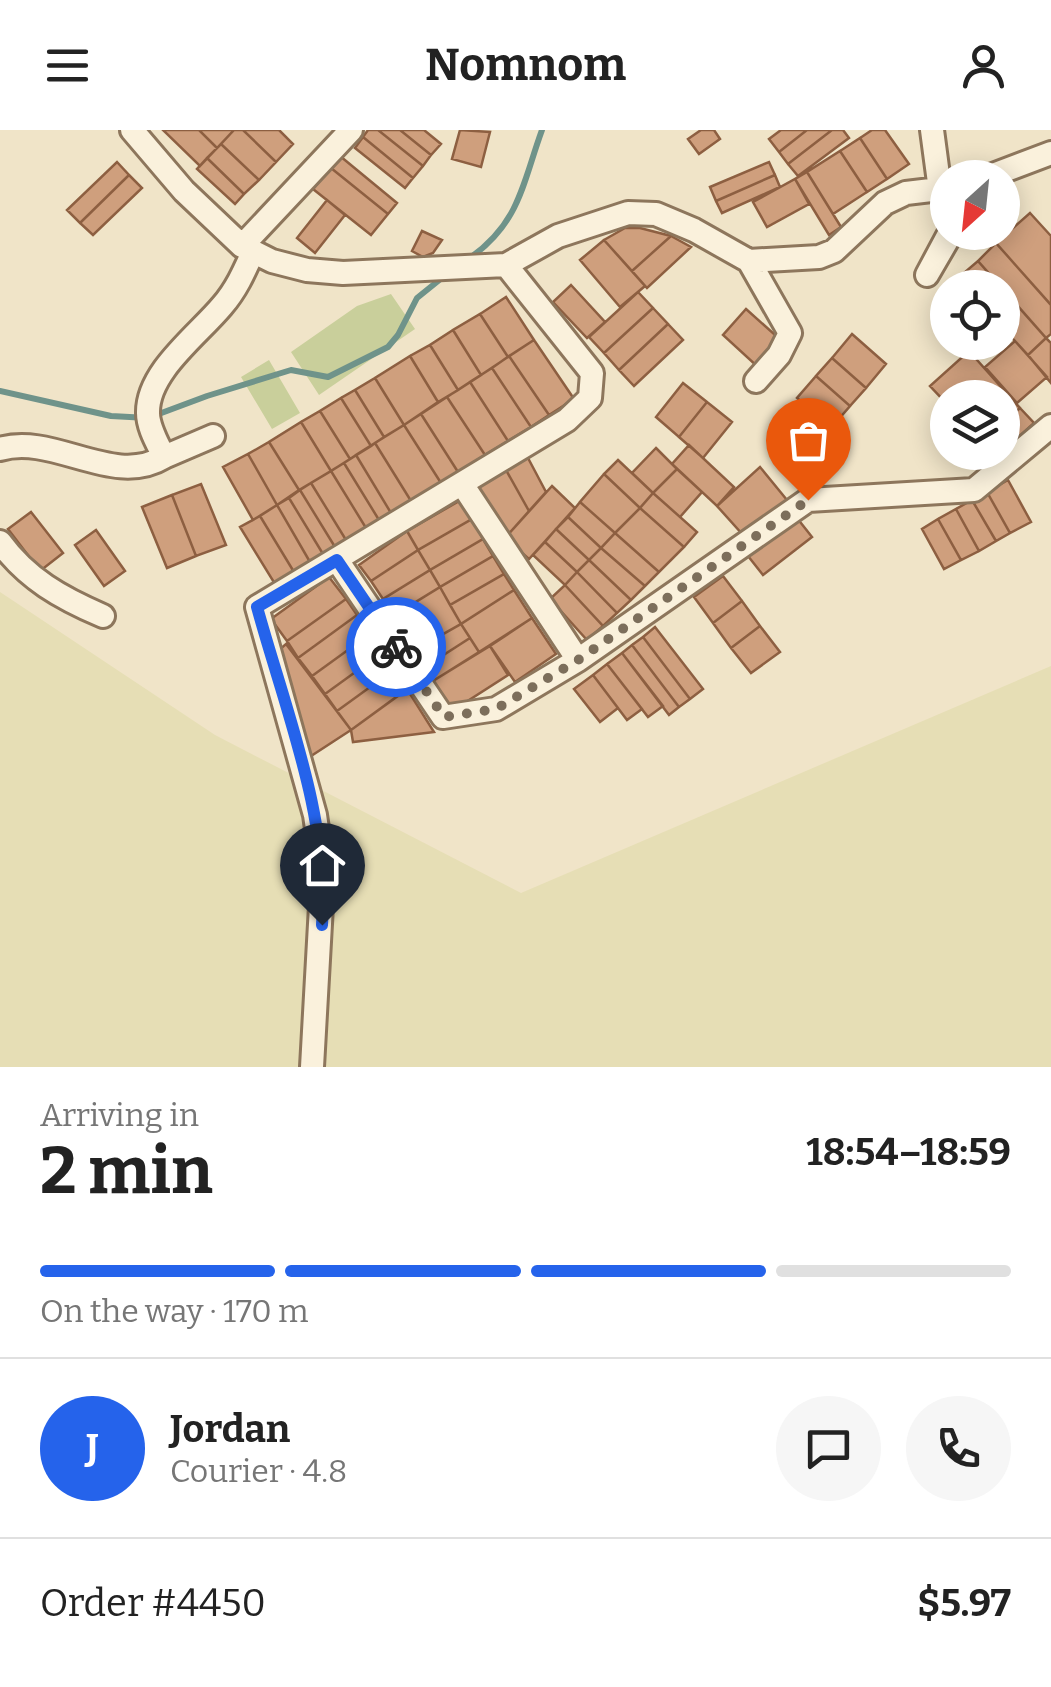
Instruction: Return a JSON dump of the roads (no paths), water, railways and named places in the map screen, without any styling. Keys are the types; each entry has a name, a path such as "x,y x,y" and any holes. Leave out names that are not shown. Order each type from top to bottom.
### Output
{"street":[{"path":"132,130 184,191 247,249 307,270 343,274 506,266 558,236 628,213 656,214 749,261 790,332 779,355 756,381"},
{"path":"164,457 148,413 168,363 222,306 239,282 247,249 351,130"},
{"path":"932,130 938,160"},
{"path":"1020,165 1051,154"},
{"path":"749,261 820,257 834,251 885,203 906,193 930,190"},
{"path":"312,1067 323,870 315,815 257,607 567,420 590,398 592,373 506,266"},
{"path":"337,560 444,717 496,709 578,660 808,500 974,490 1051,426"},
{"path":"0,449 29,446 128,468 150,466 213,436"},
{"path":"462,484 578,660"},
{"path":"0,542 24,570 57,596 103,616"}],"waterway":[{"path":"470,258 500,231 509,216 542,130"},
{"path":"0,391 111,416 148,418 291,370 328,377 388,347 417,298 443,277"}]}
